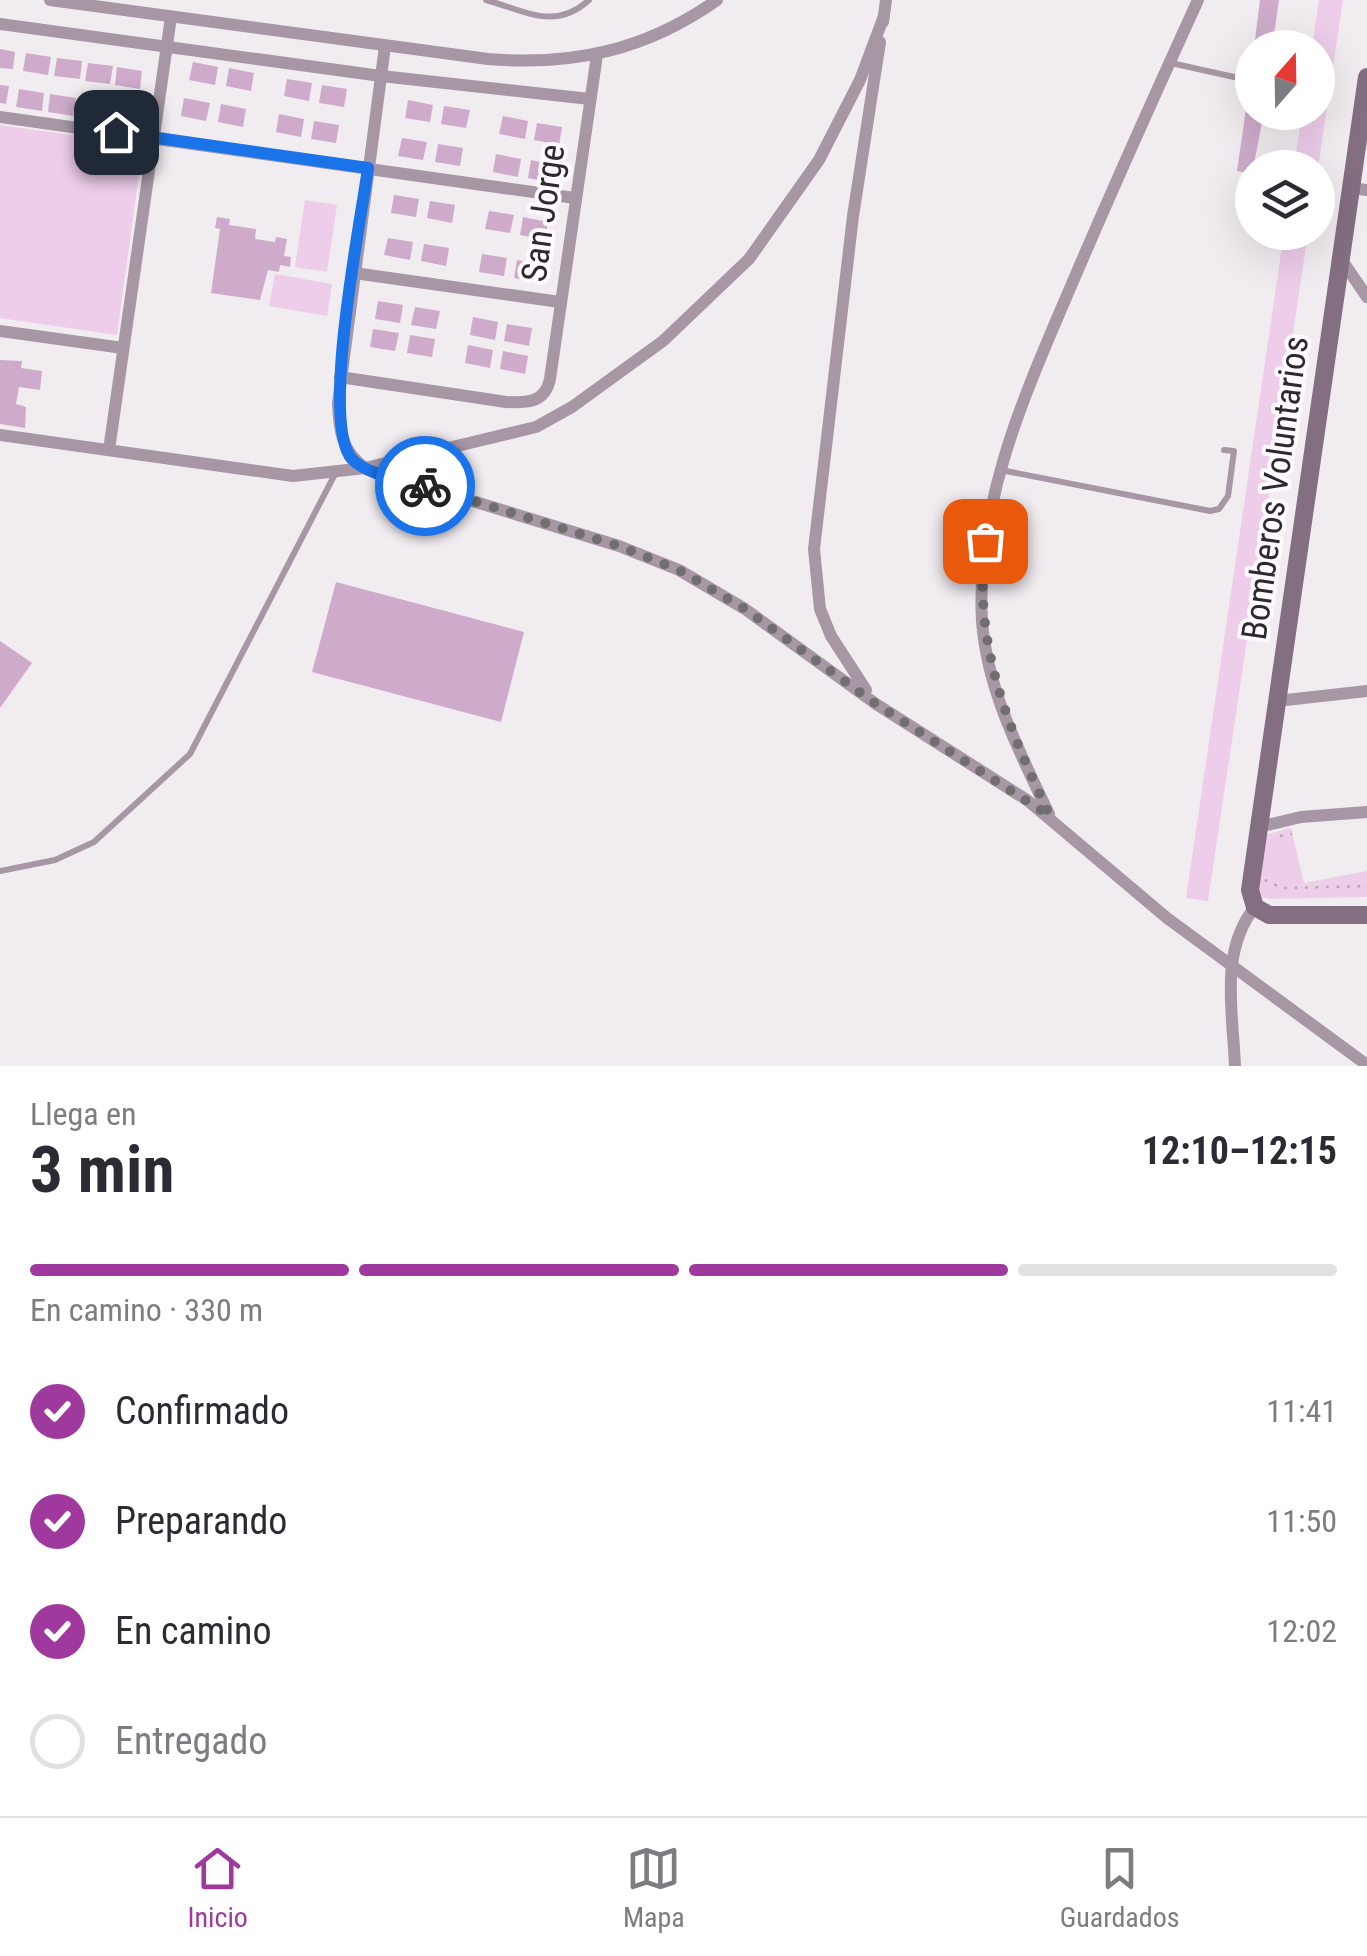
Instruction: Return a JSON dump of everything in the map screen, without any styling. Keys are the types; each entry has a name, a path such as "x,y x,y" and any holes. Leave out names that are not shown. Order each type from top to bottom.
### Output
{"main road":[{"name":"Bomberos Voluntarios","path":"1255,907 1250,886 1341,258 1359,189 1367,77"},
{"path":"1255,907 1273,916 1367,916"}],"street":[{"path":"50,0 524,62 597,55 648,40 717,0"},
{"path":"876,704 831,636 820,609 814,549 853,216 886,0"},
{"path":"1050,816 1001,706 982,624 985,541 1000,470 1043,352 1198,0"},
{"path":"0,435 293,476 365,468 536,426 572,407 664,341 738,270 786,210 841,120 884,16"},
{"path":"110,450 171,18"},
{"path":"0,24 380,76 590,99"},
{"path":"385,46 340,377 338,426 343,444 365,468 619,546 679,570 745,609 876,704 1050,816 1133,891 1367,1065"},
{"name":"San Jorge","path":"340,377 521,403 542,396 550,379 597,55"},
{"path":"0,117 574,198"},
{"path":"1341,258 1367,297"},
{"path":"354,274 560,302"},
{"path":"0,330 124,348"},
{"path":"1277,702 1367,692"},
{"path":"1259,828 1301,817 1367,812"},
{"path":"1234,1066 1232,965 1237,933 1255,907"}],"lane":[{"path":"486,0 547,18 573,14 589,0"},
{"path":"1170,62 1235,77"},
{"path":"1000,470 1210,511 1219,509 1228,496 1234,451 1224,450"},
{"path":"0,870 78,851 174,773 205,730 308,519 335,474"}],"path":[{"path":"1262,887 1263,880 1282,888 1367,886"}],"shaded area":[{"path":"1319,0 1343,0 1335,54 1335,30 1315,30"},
{"path":"0,125 143,145 117,335 0,318"},
{"path":"1299,130 1324,130 1321,150 1297,150"},
{"path":"305,200 337,205 327,272 295,267"},
{"path":"1281,250 1305,250 1208,901 1186,898"},
{"path":"275,274 332,284 327,316 269,306"},
{"path":"1291,828 1304,883 1367,871 1367,897 1269,899 1257,895 1264,835"}],"building":[{"path":"1260,0 1279,0 1275,30 1256,30"},
{"path":"0,49 15,52 13,69 0,68"},
{"path":"26,53 51,57 48,75 23,71"},
{"path":"57,58 82,61 80,79 54,76"},
{"path":"193,62 218,67 215,85 189,80"},
{"path":"88,63 113,66 110,84 85,81"},
{"path":"117,67 142,71 140,89 115,85"},
{"path":"229,68 254,73 251,91 226,86"},
{"path":"287,79 312,83 309,101 284,96"},
{"path":"0,85 9,86 6,104 0,103"},
{"path":"322,85 347,89 344,107 319,103"},
{"path":"19,89 44,93 42,111 16,107"},
{"path":"50,94 76,98 73,116 48,112"},
{"path":"184,98 210,103 206,121 181,116"},
{"path":"81,99 106,103 103,121 78,117"},
{"path":"408,100 433,105 430,122 405,118"},
{"path":"221,104 246,109 243,127 218,122"},
{"path":"110,105 136,109 133,126 108,122"},
{"path":"444,106 470,110 466,128 441,124"},
{"path":"279,114 304,119 301,137 276,132"},
{"path":"503,116 528,121 525,139 499,134"},
{"path":"314,121 339,125 336,143 311,139"},
{"path":"537,123 562,127 559,145 534,140"},
{"path":"1243,130 1261,130 1257,150 1240,150"},
{"path":"402,138 427,142 423,160 398,156"},
{"path":"438,144 463,148 460,166 435,162"},
{"path":"496,154 521,159 518,177 493,172"},
{"path":"531,160 556,165 553,183 528,178"},
{"path":"394,195 419,199 416,217 391,213"},
{"path":"430,201 455,205 452,223 427,218"},
{"path":"489,211 514,215 510,233 485,229"},
{"path":"217,217 230,219 229,225 256,229 255,239 287,239 284,256 291,257 290,267 280,265 279,272 268,270 260,300 211,293 220,229 215,228"},
{"path":"523,217 548,222 545,240 520,235"},
{"path":"388,238 413,242 410,260 384,255"},
{"path":"424,244 449,248 446,266 421,261"},
{"path":"482,254 507,258 504,276 479,272"},
{"path":"517,260 542,265 539,282 514,278"},
{"path":"378,301 403,305 400,323 375,319"},
{"path":"415,307 440,311 436,329 411,325"},
{"path":"473,317 498,322 495,340 470,335"},
{"path":"507,324 532,328 529,346 504,341"},
{"path":"373,329 399,333 395,351 370,347"},
{"path":"410,335 435,339 432,357 407,353"},
{"path":"468,345 493,350 490,368 465,363"},
{"path":"503,351 528,356 525,374 500,369"},
{"path":"0,360 22,361 21,368 42,371 40,390 19,387 16,404 26,407 25,428 0,424"},
{"path":"336,582 524,632 501,722 312,672"},
{"path":"0,641 32,663 0,708"}],"way so far":[{"path":"425,486 619,546 679,570 745,609 876,704 1050,816 996,692 982,624 985,541"}],"route":[{"path":"116,132 368,168 340,377 338,426 352,459 365,468 425,486"}]}
